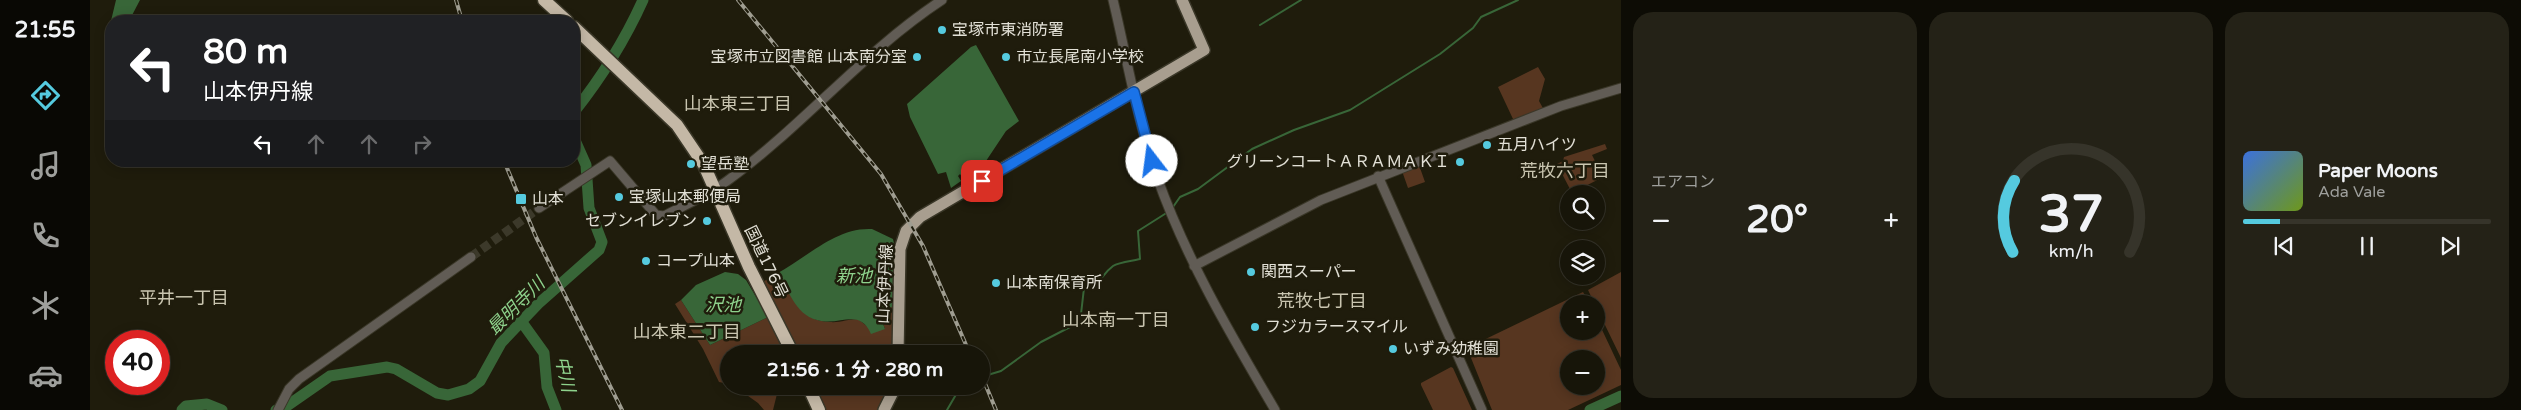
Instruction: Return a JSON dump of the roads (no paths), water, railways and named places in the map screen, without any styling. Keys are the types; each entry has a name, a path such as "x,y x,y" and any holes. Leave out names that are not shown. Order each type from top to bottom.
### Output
{"highway":[{"path":"544,0 560,15"},
{"name":"国道176号","path":"580,33 677,125 704,165 749,267 788,345"},
{"path":"812,395 819,410"}],"main road":[{"name":"山本伊丹線","path":"898,345 900,249 906,231 920,217 1204,50 1182,0"},
{"path":"884,410 892,395"}],"street":[{"path":"539,208 610,161 656,215 662,217 715,189 752,162 881,44 942,0"},
{"path":"1113,0 1134,92 1156,175 1194,266 1275,410"},
{"path":"1194,266 1321,200 1378,176 1561,106 1621,88"},
{"path":"1378,176 1482,410"},
{"path":"278,410 284,396 299,379 471,257"}],"water":[{"path":"116,0 140,0 132,15 112,15"},
{"path":"976,45 1019,121 1006,131 984,164 964,180 960,174 958,176 961,181 951,188 946,172 938,174 910,117 907,104 971,47"},
{"name":"新池","path":"872,229 893,239 897,257 896,306 882,313 885,329 871,334 861,321 825,322 809,317 798,307 776,274 834,238 846,233"},
{"name":"沢池","path":"725,272 738,274 746,280 768,317 710,345 681,300 696,285"}],"waterway":[{"name":"最明寺川","path":"580,104 612,58 643,0"},
{"path":"1260,25 1301,0"},
{"path":"1173,207 1180,197 1198,189 1252,149 1294,130 1350,110 1440,54 1473,28 1481,17 1518,0"},
{"name":"最明寺川","path":"276,410 284,408 330,376 387,367 396,369 437,393 448,395 469,389 480,381 501,343 538,304 599,250 602,242 589,208 586,165 580,152"},
{"path":"990,374 1001,371 1041,342 1072,326 1081,314 1084,288 1099,281 1113,266 1140,259 1138,231 1168,212"},
{"name":"中川","path":"521,321 544,353 547,387 556,410"},
{"path":"947,410 956,395"},
{"path":"1590,410 1621,396"},
{"name":"最明寺川","path":"182,410 186,406 207,404 222,410"}],"tunnel":[{"path":"471,257 539,208"}],"railway":[{"path":"456,0 460,15"},
{"path":"738,0 881,174 923,246 966,345"},
{"path":"507,167 536,237 622,410"},
{"path":"990,395 996,410"}],"place":[{"name":"宝塚市東消防署","path":"942,30"},
{"name":"宝塚市立図書館 山本南分室","path":"917,57"},
{"name":"市立長尾南小学校","path":"1006,57"},
{"name":"五月ハイツ","path":"1487,145"},
{"name":"グリーンコートＡＲＡＭＡＫＩ","path":"1460,162"},
{"name":"望岳塾","path":"691,164"},
{"name":"宝塚山本郵便局","path":"619,197"},
{"name":"山本","path":"521,199"},
{"name":"セブンイレブン","path":"707,221"},
{"name":"コープ山本","path":"646,261"},
{"name":"関西スーパー","path":"1251,272"},
{"name":"山本南保育所","path":"996,283"},
{"name":"フジカラースマイル","path":"1255,327"},
{"name":"いずみ幼稚園","path":"1393,349"}],"district":[{"name":"山本東三丁目","path":"738,104"},
{"name":"荒牧六丁目","path":"1565,171"},
{"name":"平井一丁目","path":"184,298"},
{"name":"荒牧七丁目","path":"1322,301"},
{"name":"山本南一丁目","path":"1116,320"},
{"name":"山本東二丁目","path":"687,332"}]}
